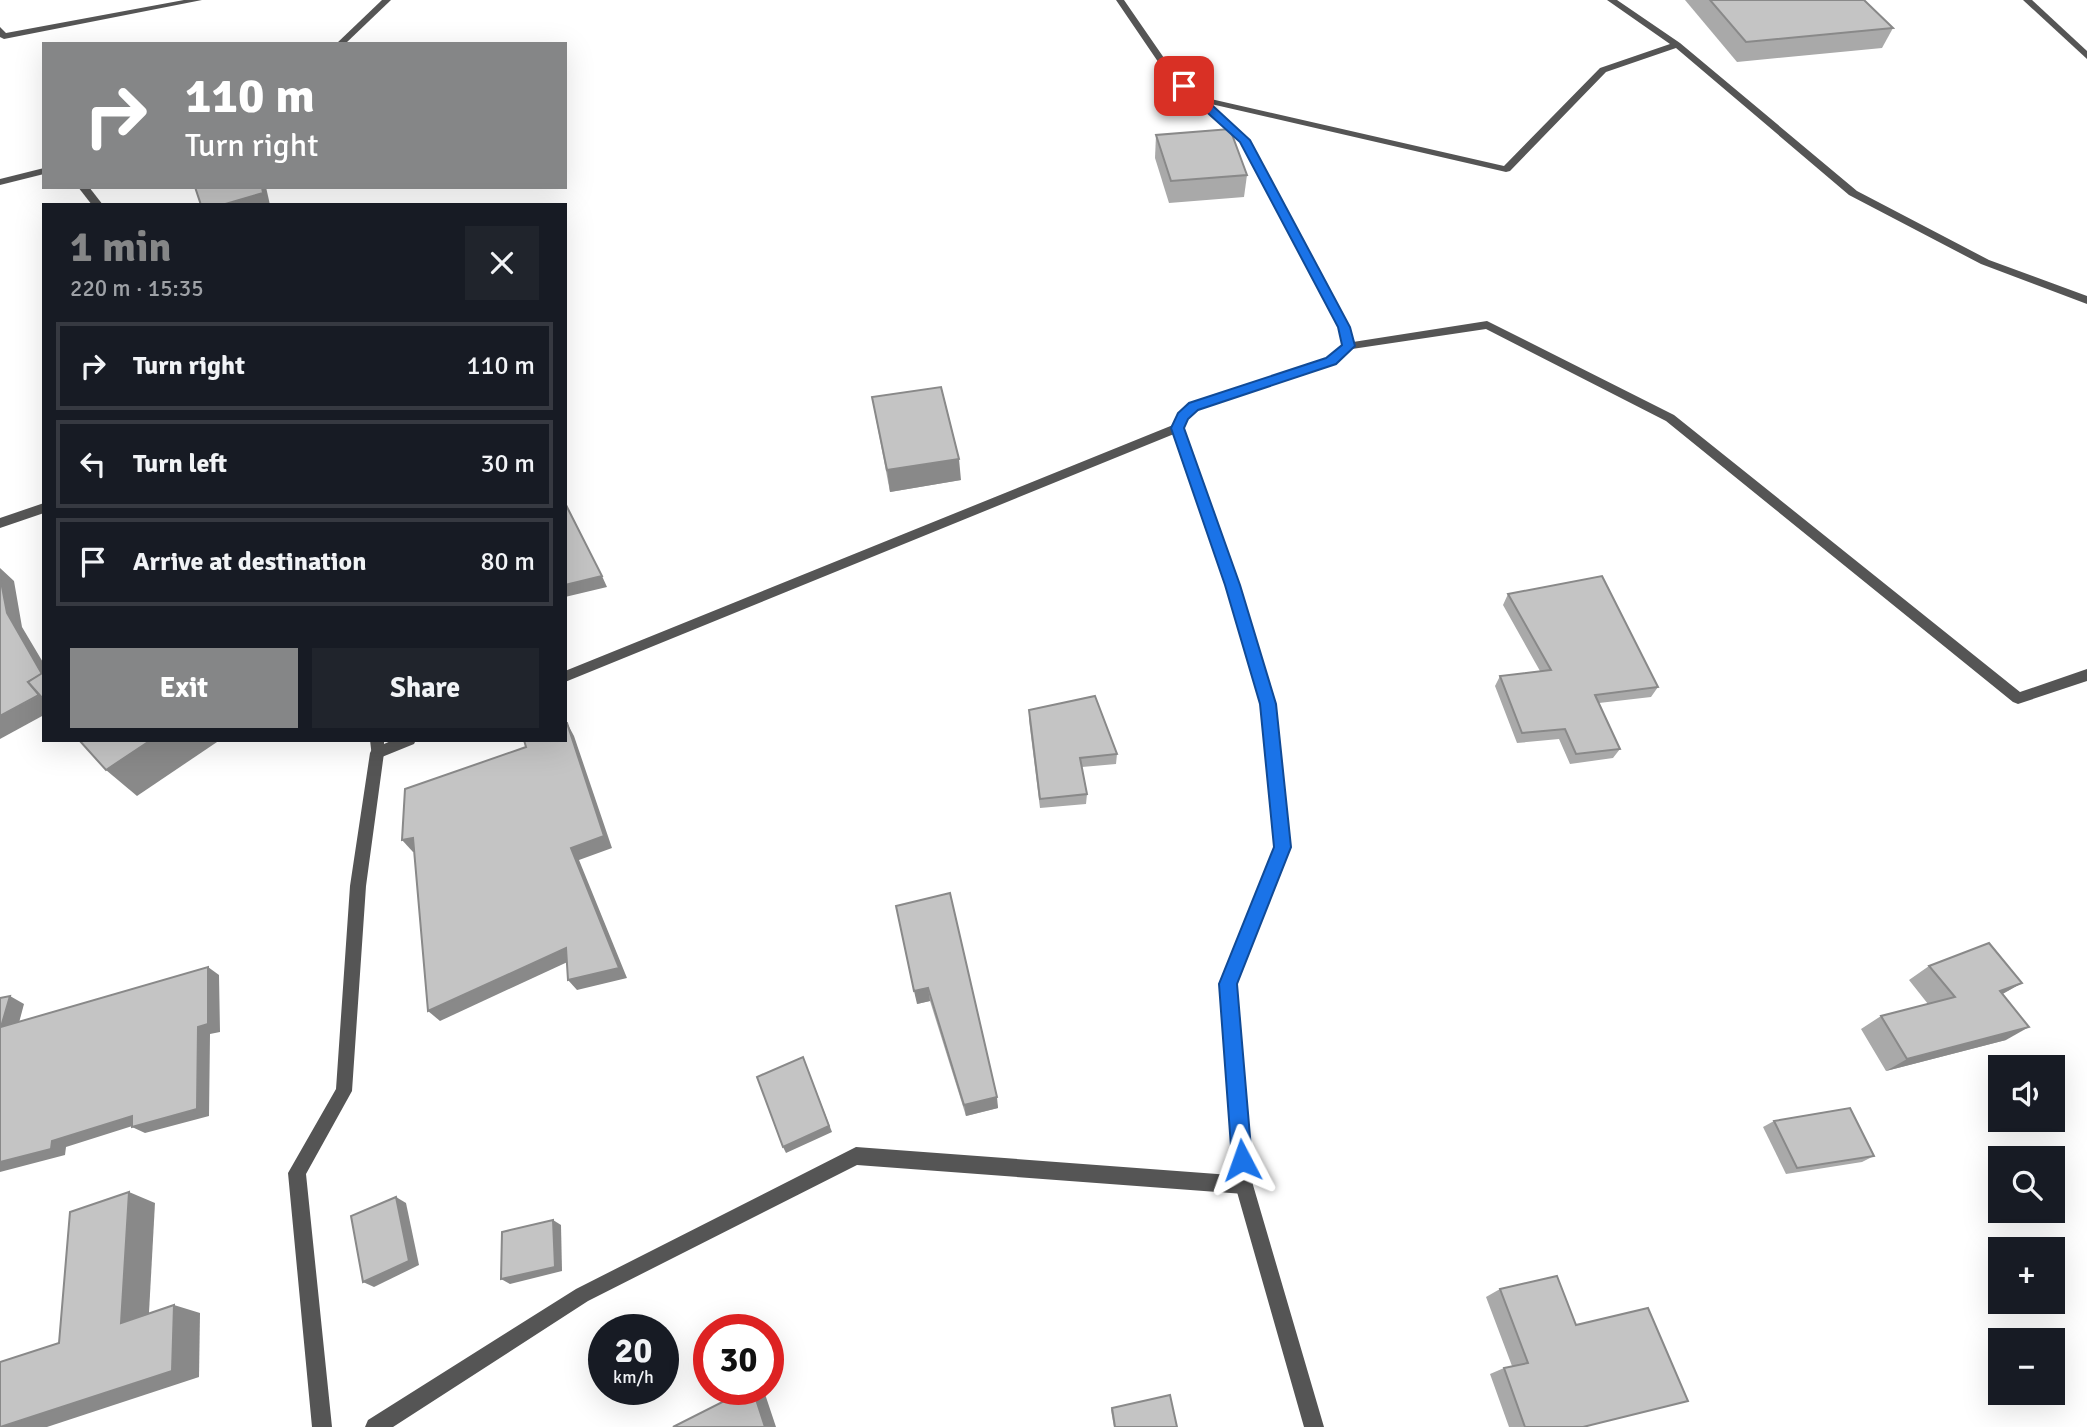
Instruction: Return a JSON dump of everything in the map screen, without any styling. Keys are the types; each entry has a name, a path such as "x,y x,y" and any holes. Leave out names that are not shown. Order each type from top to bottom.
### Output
{"street":[{"path":"0,30 4,36 198,0"},
{"path":"342,42 387,0"},
{"path":"1121,0 1170,73 1245,140 1344,327 1349,346"},
{"path":"1611,0 1677,45 1853,193 1985,262 2087,300"},
{"path":"2027,0 2087,57"},
{"path":"1198,98 1506,169 1603,70 1677,45"},
{"path":"0,183 42,172"},
{"path":"85,189 96,203"},
{"path":"1314,1427 1244,1185 1228,984 1283,847 1268,704 1233,585 1178,428 1182,416 1194,407 1331,361 1349,346 1487,325 1670,418 2018,698 2087,675"},
{"path":"567,676 1178,428"},
{"path":"0,523 42,509"},
{"path":"322,1427 297,1173 344,1091 358,886 377,747 400,742"},
{"path":"375,1427 582,1295 856,1156 1244,1185"}],"building":[{"path":"1710,0 1864,0 1893,28 1746,42"},
{"path":"1230,129 1247,175 1171,181 1156,135"},
{"path":"196,189 262,189 263,193 229,203 200,203"},
{"path":"941,387 959,459 887,470 872,397"},
{"path":"567,507 602,576 567,585"},
{"path":"0,576 7,613 42,674 28,682 39,695 0,716"},
{"path":"1602,576 1658,687 1595,695 1620,749 1576,754 1565,729 1522,733 1500,676 1551,670 1508,594"},
{"path":"42,673 42,698 28,682"},
{"path":"1095,696 1117,754 1080,758 1087,794 1040,799 1029,710"},
{"path":"567,723 604,836 571,848 619,968 568,980 566,948 428,1011 413,838 402,840 405,789 526,747 525,742 567,742"},
{"path":"81,742 148,742 106,770"},
{"path":"950,893 997,1097 964,1105 928,988 914,991 896,906"},
{"path":"1989,943 2022,983 2000,991 2029,1027 1907,1059 1881,1016 1955,997 1929,966"},
{"path":"208,967 208,1024 198,1027 197,1109 132,1127 132,1116 52,1141 51,1149 0,1162 0,998 10,996 1,1027"},
{"path":"803,1057 829,1126 783,1147 757,1077"},
{"path":"1850,1108 1874,1156 1797,1168 1774,1121"},
{"path":"129,1192 121,1323 174,1305 172,1371 0,1427 0,1362 59,1343 70,1212"},
{"path":"396,1197 409,1261 363,1282 351,1216"},
{"path":"553,1220 555,1267 501,1279 502,1232"},
{"path":"1557,1276 1576,1325 1648,1308 1688,1401 1583,1427 1525,1427 1504,1368 1528,1363 1500,1289"},
{"path":"1170,1395 1177,1427 1115,1427 1112,1408"},
{"path":"716,1405 758,1405 765,1427 673,1427"}],"route":[{"path":"1184,86 1245,140 1344,327 1349,346 1331,361 1194,407 1182,416 1178,428 1233,585 1268,704 1283,847 1228,984 1242,1160"}]}
